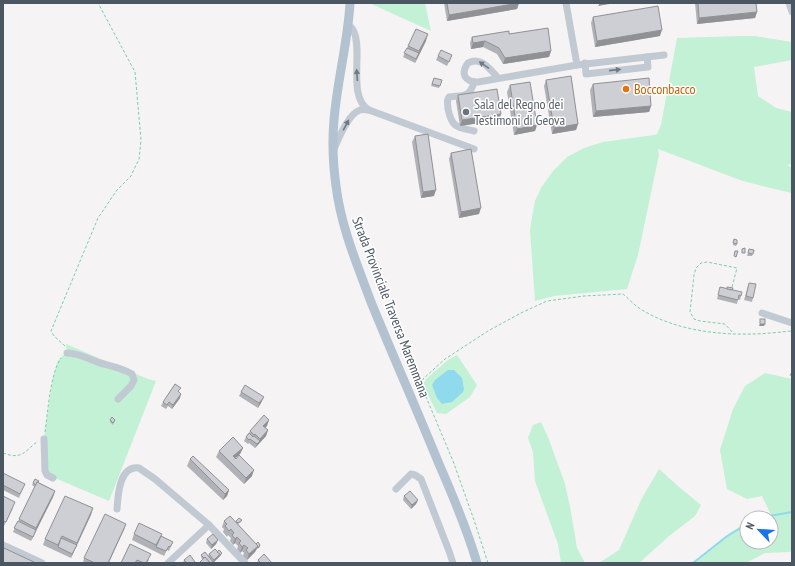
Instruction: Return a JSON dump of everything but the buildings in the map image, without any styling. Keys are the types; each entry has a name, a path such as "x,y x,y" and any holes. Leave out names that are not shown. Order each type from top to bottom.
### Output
{"main road":[{"name":"Strada Provinciale Traversa Maremmana","path":"350,3 334,114 333,151 337,195 344,226 348,242 376,314 449,488 477,563"}],"street":[{"path":"566,3 577,65"},
{"path":"789,3 792,12"},
{"path":"348,24 354,32 356,39 359,96 363,106 369,110"},
{"path":"498,78 484,64 473,61 466,64 464,74 466,78 474,82 577,65 585,63 664,55"},
{"path":"474,82 470,92 467,94 449,96 447,101 452,122 460,128 474,131"},
{"path":"333,151 350,118 359,110 363,109 474,150"},
{"path":"762,313 792,323"},
{"path":"67,353 73,353 132,374 134,380 132,384 118,399"},
{"path":"44,439 46,470 48,475 53,478"},
{"path":"116,509 122,481 128,471 137,468 144,470 209,525 245,563"},
{"path":"396,489 411,474 421,479 450,551 453,563"},
{"path":"168,563 209,525"},
{"path":"3,545 42,563"}],"path":[{"path":"3,453 18,456 26,452 38,441 44,439 53,378 57,363 67,353 66,346 54,336 51,331 98,218 117,190 131,176 140,151 141,140 135,72 98,3"},
{"path":"732,287 737,268 707,262 701,263 696,268 694,275 690,312 694,318 700,321 726,324 733,334"},
{"path":"488,563 453,461 420,385 429,372 444,359 488,331 547,301 584,296 623,294 638,307 655,317 679,326 703,331 752,334 792,331"},
{"path":"790,376 792,370"}],"green space":[{"path":"369,3 425,3 431,31"},
{"path":"755,36 792,42 792,60 754,67 758,96 776,108 792,112 792,164 787,165 792,168 792,193 740,180 658,149 659,155 638,255 627,289 554,296 535,301 530,230 535,201 541,188 553,171 567,157 584,148 603,142 657,134 661,125 677,38"},
{"path":"66,344 156,381 109,501 46,473 44,439 53,378 57,363 61,357 67,353"},
{"path":"457,355 477,385 470,397 446,414 437,413 423,385 426,379 448,360"},
{"path":"765,373 792,379 792,551 765,553 746,563 693,563 728,534 739,527 739,550 779,550 779,510 769,510 762,496 747,499 727,489 720,450 733,409 745,386"},
{"path":"541,422 565,484 577,548 585,563 561,563 558,544 535,481 533,452 528,438 533,425"},
{"path":"659,469 701,505 695,516 669,536 639,563 599,563 619,550 642,498"}],"water":[{"path":"448,370 454,370 462,378 464,389 463,392 452,402 442,404 437,398 432,385 435,380"}],"waterway":[{"path":"779,514 792,512"},
{"path":"693,563 726,537 739,529"}],"place":[{"name":"Bocconbacco","path":"626,89"},
{"name":"Sala del Regno dei Testimoni di Geova","path":"466,112"}]}
